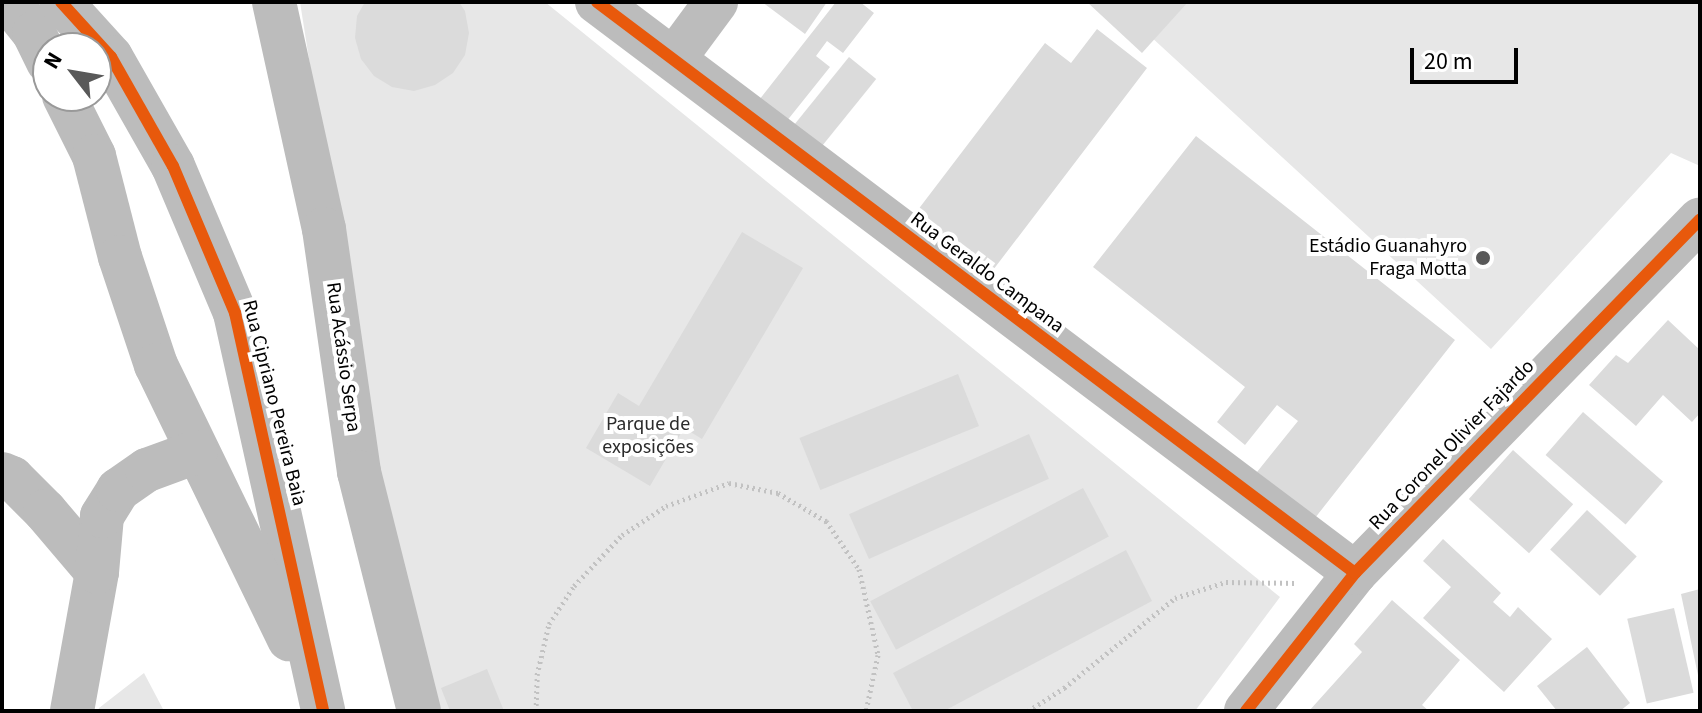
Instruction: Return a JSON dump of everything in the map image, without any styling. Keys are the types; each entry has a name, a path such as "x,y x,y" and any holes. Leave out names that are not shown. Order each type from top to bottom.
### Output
{"street":[{"path":"9,2 33,32"},
{"name":"Rua Cipriano Pereira Baia","path":"61,2 111,57 173,166 235,313 322,711"},
{"name":"Rua Acássio Serpa","path":"274,2 324,229 359,472 419,711"},
{"name":"Rua Geraldo Campana","path":"597,2 1355,573"},
{"path":"674,59 716,2"},
{"name":"Rua Cipriano Pereira Baia","path":"72,112 94,156 120,257 156,365 196,452 254,560 322,711"},
{"name":"Rua Coronel Olivier Fajardo","path":"1246,711 1355,573 1700,219"},
{"path":"72,711 97,572 102,516 118,490 147,470 196,452"},
{"path":"2,474 12,478 45,511 97,572"}],"path":[{"path":"536,711 537,675 549,624 574,586 622,535 666,506 729,483 778,493 826,521 859,569 878,655 866,711"},
{"path":"1028,711 1064,688 1175,598 1226,582 1298,583 1355,573"}],"green space":[{"name":"Parque de exposições","path":"300,2 545,2 1280,597 1195,711 437,711 375,477"},
{"name":"Estádio Guanahyro Fraga Motta","path":"1113,2 1700,2 1700,166 1671,153 1491,349"},
{"path":"144,673 164,711 98,711 99,708"}],"building":[{"path":"365,2 459,2 465,11 469,33 465,55 453,73 435,85 414,91 392,87 374,76 361,59 355,38 357,16"},
{"path":"762,2 827,2 805,34"},
{"path":"836,2 860,2 874,13 843,53 827,41 816,56 830,67 786,122 759,100"},
{"path":"1087,2 1188,2 1142,53"},
{"path":"1097,29 1147,68 990,274 914,215 1045,43 1071,63"},
{"path":"849,57 876,79 821,147 794,125"},
{"path":"1196,136 1455,340 1315,518 1257,472 1298,421 1277,405 1245,445 1217,422 1245,387 1093,267"},
{"path":"742,232 803,268 702,439 684,428 650,486 586,448 618,393 639,406"},
{"path":"1668,320 1700,350 1700,413 1692,422 1663,395 1636,426 1589,385 1616,355 1628,363"},
{"path":"958,374 979,426 820,490 799,438"},
{"path":"1583,412 1663,482 1626,525 1546,455"},
{"path":"1029,434 1049,479 869,559 849,514"},
{"path":"1513,450 1573,504 1529,553 1469,499"},
{"path":"1083,488 1109,537 896,650 870,601"},
{"path":"1587,510 1637,556 1600,596 1550,549"},
{"path":"1443,539 1501,593 1493,602 1510,617 1518,607 1552,639 1504,692 1423,618 1451,587 1423,561"},
{"path":"1126,550 1152,601 944,711 913,711 893,673"},
{"path":"1700,589 1700,680 1699,680 1681,594"},
{"path":"1392,600 1460,660 1422,705 1429,711 1309,711 1362,652 1354,644"},
{"path":"1674,608 1694,693 1647,704 1627,619"},
{"path":"1587,647 1630,703 1620,711 1557,711 1537,686"},
{"path":"487,669 504,711 450,711 441,688"}],"cycle path":[{"path":"61,2 111,57 173,166 235,313 323,711"},
{"path":"597,2 1355,573"},
{"path":"1246,711 1355,573 1700,219"}],"place":[{"name":"Estádio Guanahyro Fraga Motta","path":"1483,258"}]}
